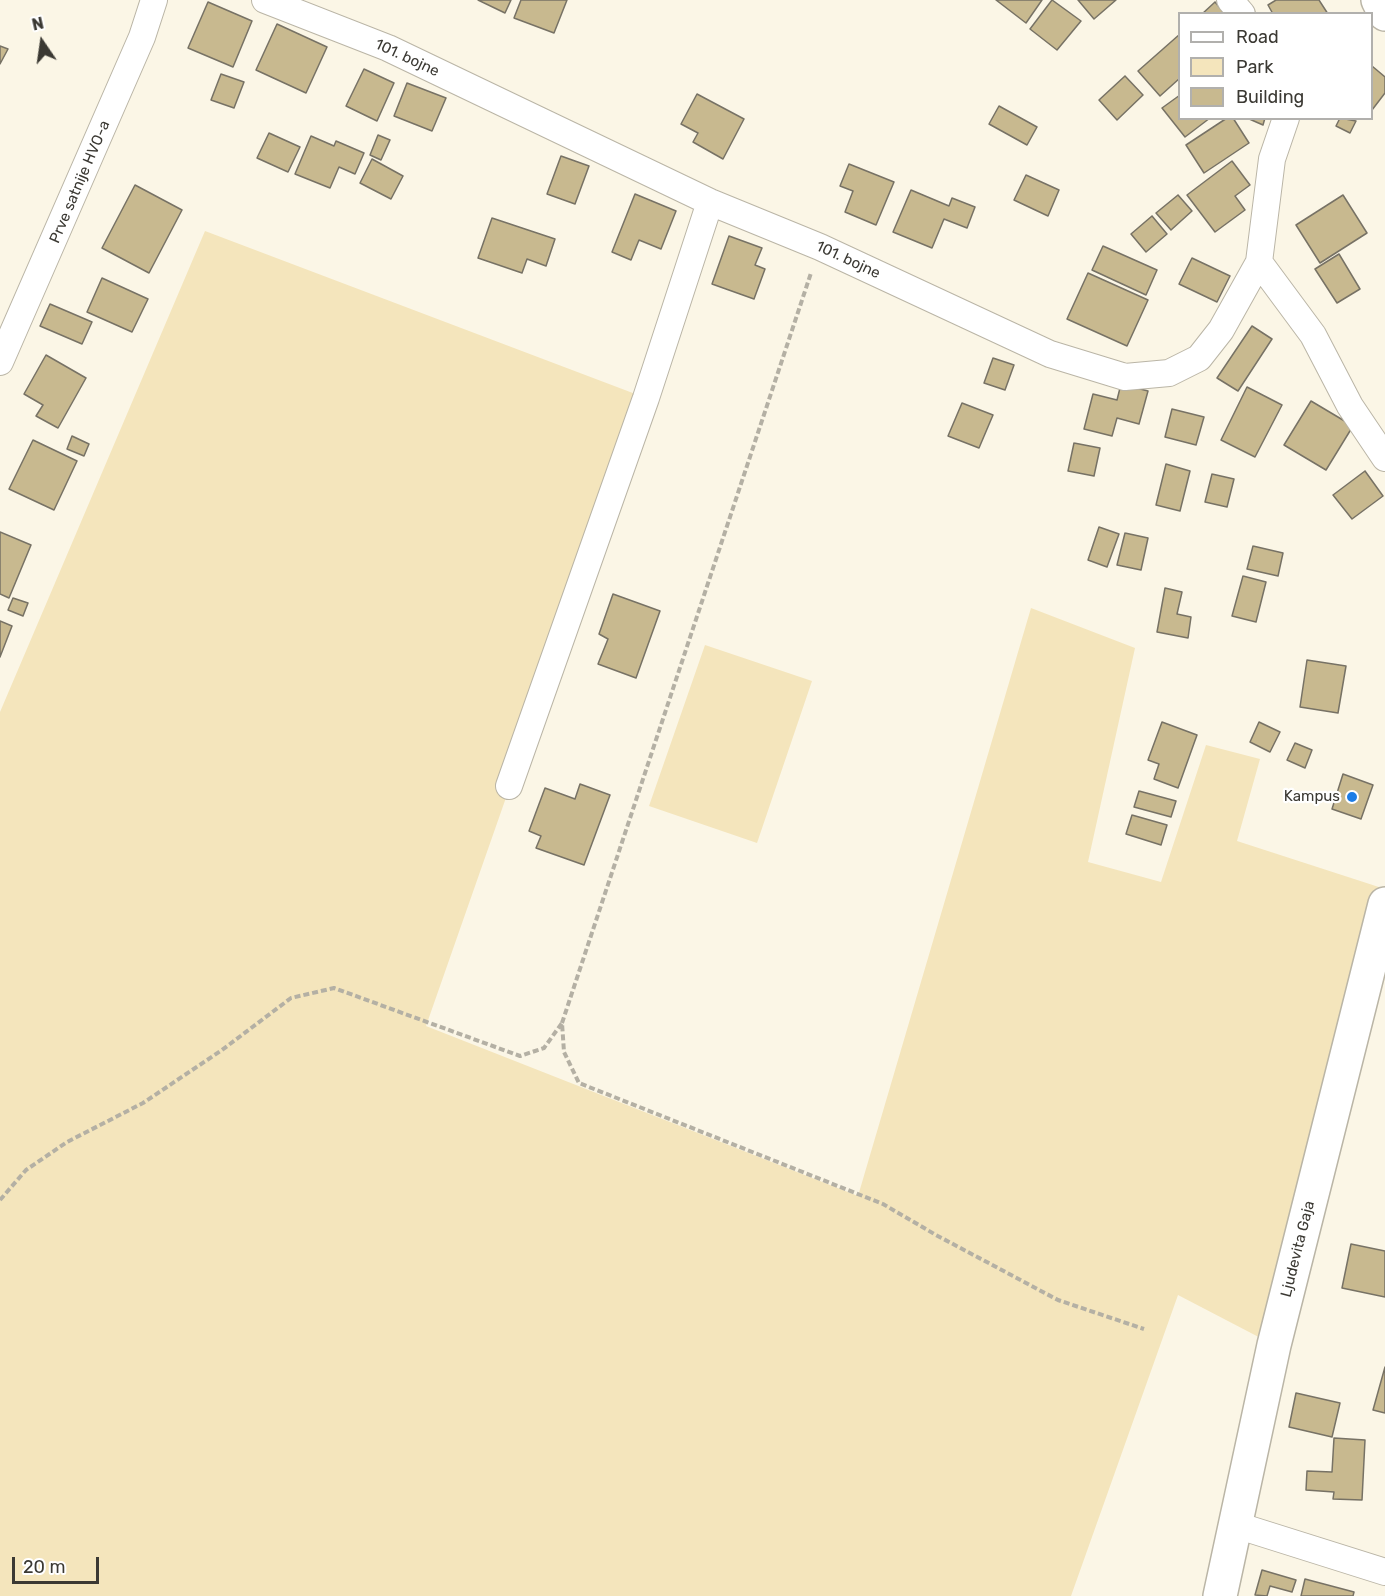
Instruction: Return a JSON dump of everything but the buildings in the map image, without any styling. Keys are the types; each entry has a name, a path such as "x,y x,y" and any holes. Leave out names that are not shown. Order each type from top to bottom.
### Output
{"street":[{"name":"Prve satnije HVO-a","path":"0,362 142,37 154,0"},
{"name":"101. bojne","path":"265,0 388,48 710,202 820,247 1050,354 1125,377 1168,373 1199,358 1221,330 1258,262 1272,159 1285,120"},
{"path":"1230,0 1240,12"},
{"path":"1373,26 1385,16 1378,0"},
{"path":"509,786 646,398 710,202"},
{"path":"1258,262 1313,336 1350,406 1385,458"},
{"name":"Ljudevita Gaja","path":"1220,1596 1274,1345 1385,904"},
{"path":"1236,1525 1385,1572"}],"path":[{"path":"0,1200 26,1170 67,1142 143,1103 291,998 334,988 520,1056 544,1048 562,1023 820,247"},
{"path":"562,1023 564,1052 579,1083 884,1203 936,1235 1058,1300 1144,1329"}],"green space":[{"path":"205,231 646,398 426,1026 858,1196 1031,608 1135,648 1088,862 1161,882 1206,745 1260,759 1237,841 1385,889 1274,1345 1178,1295 1071,1596 0,1596 0,712"},
{"path":"705,645 812,681 757,843 649,806"}],"place":[{"name":"Kampus","path":"1352,797"}]}
